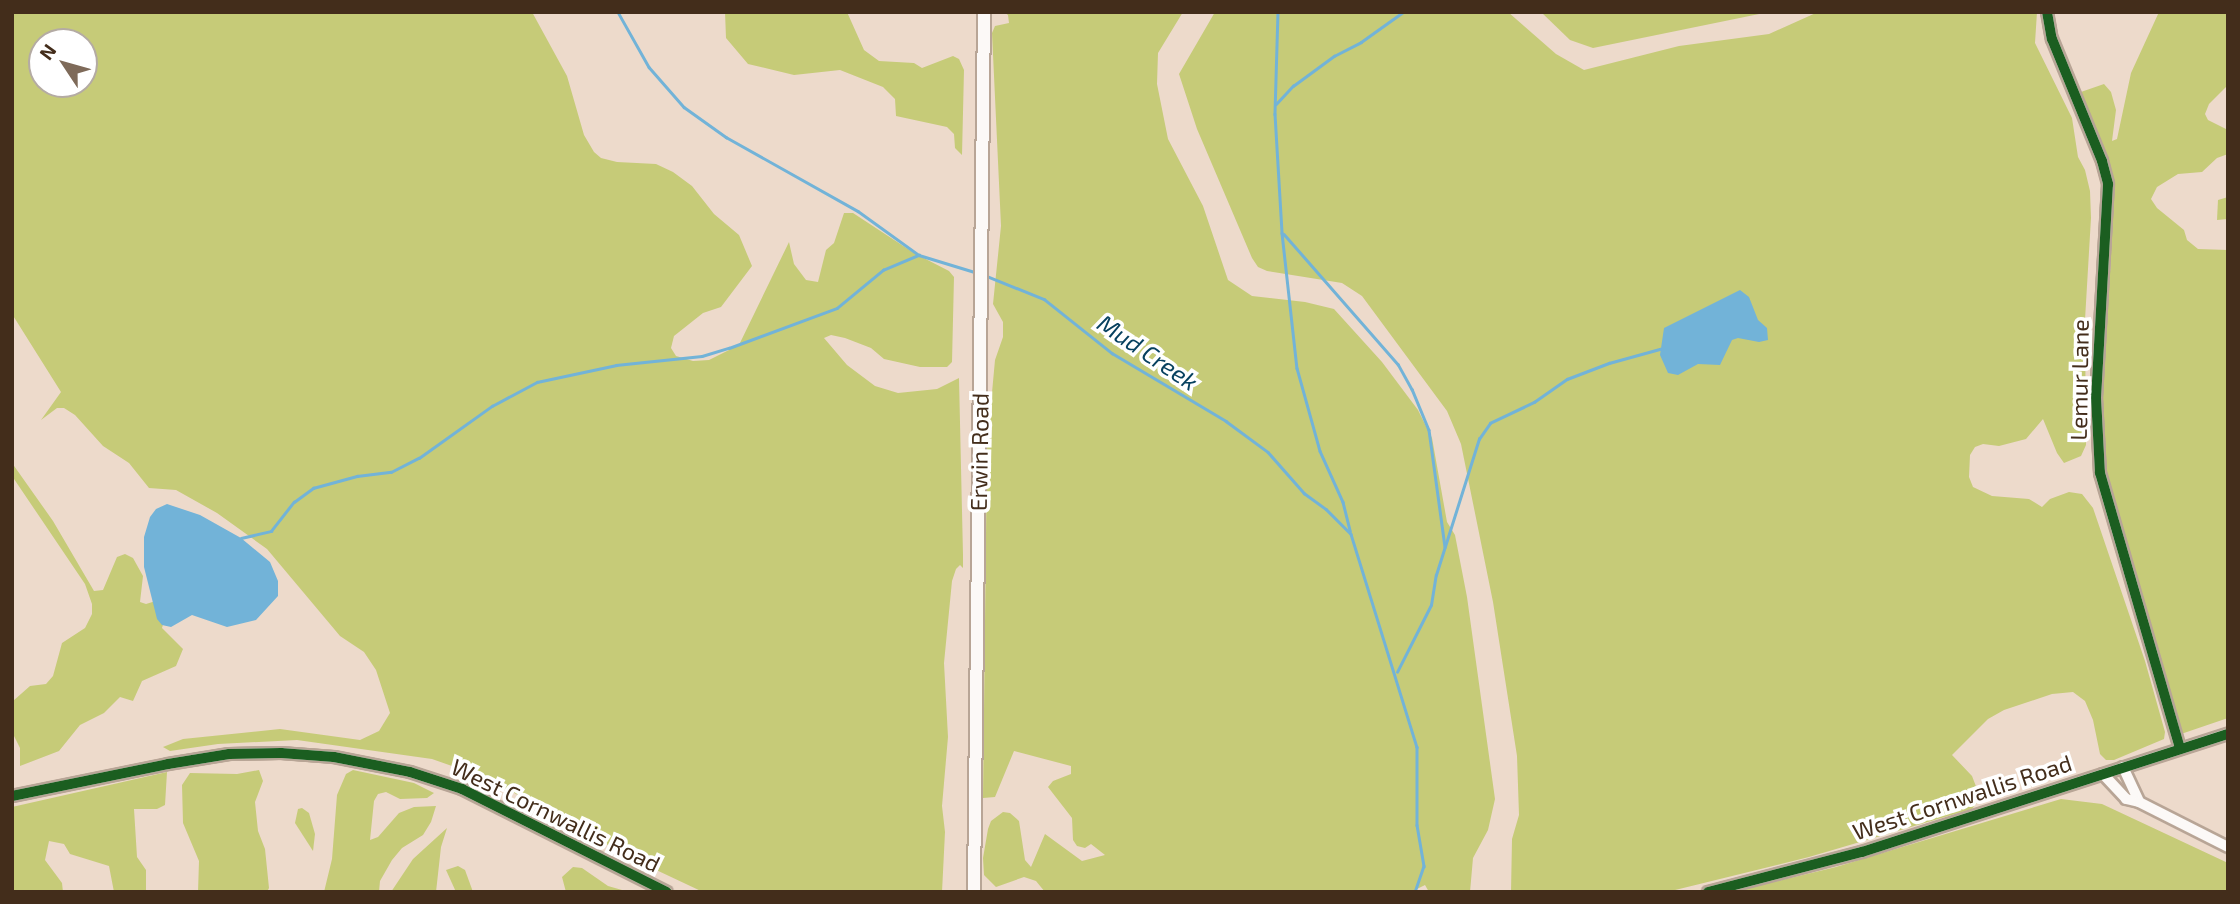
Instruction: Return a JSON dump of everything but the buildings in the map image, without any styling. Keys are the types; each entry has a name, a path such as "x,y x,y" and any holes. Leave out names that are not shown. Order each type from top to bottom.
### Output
{"main road":[{"name":"Erwin Road","path":"974,892 985,12"}],"street":[{"name":"Lemur Lane","path":"2047,12 2052,39 2102,161 2108,184 2096,397 2100,474 2180,749"},
{"name":"West Cornwallis Road","path":"1708,892 1862,852 2228,734"},
{"name":"West Cornwallis Road","path":"12,796 229,754 281,753 334,757 410,772 462,789 667,892"},
{"path":"2123,767 2139,802"},
{"path":"2104,774 2126,799 2139,802 2228,847"}],"green space":[{"path":"12,12 532,12 567,76 584,135 594,152 601,158 617,162 656,164 673,172 692,186 714,214 739,235 752,266 721,307 703,313 674,336 671,348 676,356 693,361 709,360 739,345 789,242 794,264 806,280 818,282 826,250 834,243 844,213 853,213 914,253 949,271 954,277 952,362 947,367 920,367 884,359 871,348 845,338 831,335 824,338 847,365 875,386 898,393 937,389 959,378 963,568 960,565 956,569 952,581 944,663 948,737 942,806 945,832 942,892 703,892 635,860 489,779 432,759 297,740 218,744 170,751 163,747 183,739 280,729 360,740 379,731 390,713 376,670 364,652 340,636 267,549 217,513 176,490 149,488 129,463 103,446 75,415 64,408 57,408 41,420 61,392 12,314"},
{"path":"725,12 847,12 864,50 879,61 914,63 922,68 953,56 959,59 964,70 962,155 955,148 954,134 947,127 896,116 895,99 883,87 840,70 794,75 748,64 726,38"},
{"path":"1004,12 1183,12 1158,53 1157,84 1168,139 1203,206 1228,280 1252,296 1305,302 1334,309 1382,362 1418,410 1432,438 1447,522 1455,535 1467,597 1495,799 1488,830 1473,858 1470,892 1429,892 1425,885 1411,892 1045,892 1036,881 1024,877 996,887 984,875 983,858 988,829 991,821 1003,812 1010,813 1019,821 1025,860 1031,867 1045,834 1082,861 1105,855 1091,844 1085,848 1077,846 1073,840 1072,818 1048,787 1053,781 1071,774 1071,766 1014,751 995,797 983,798 987,447 995,360 1003,337 1003,322 993,304 1001,226 992,33 995,26 1009,23 1008,15"},
{"path":"1215,12 1508,12 1556,54 1584,70 1679,46 1769,34 1818,12 2037,12 2035,43 2072,118 2078,157 2085,170 2090,191 2085,320 2086,445 2081,456 2064,463 2043,419 2026,439 1999,446 1983,444 1975,447 1970,455 1969,477 1973,487 1992,496 2029,499 2042,507 2050,499 2069,492 2082,494 2093,508 2145,661 2165,732 2164,739 2114,760 2106,760 2100,754 2093,720 2085,701 2073,692 2052,694 2004,710 1988,719 1952,755 1972,776 1977,789 1980,799 1972,809 1809,857 1667,892 1511,892 1512,839 1519,815 1517,756 1493,602 1461,444 1447,411 1362,296 1342,283 1267,271 1258,267 1252,258 1197,129 1179,74"},
{"path":"1541,12 1769,12 1593,48 1570,40"},
{"path":"2159,12 2228,12 2228,85 2209,104 2205,114 2208,120 2226,129 2228,154 2217,158 2202,172 2178,174 2157,187 2151,199 2157,208 2184,230 2187,240 2198,249 2228,250 2228,718 2181,734 2112,509 2103,460 2100,359 2111,263 2111,180 2099,140 2078,93 2104,84 2111,92 2116,110 2112,141 2117,139 2131,73"},
{"path":"2228,197 2228,219 2217,220 2218,200"},
{"path":"12,463 53,521 94,591 103,590 117,557 125,554 133,558 143,576 140,602 146,604 159,600 167,610 162,628 183,649 176,666 142,681 133,701 120,697 104,713 80,725 59,751 20,766 20,748 12,732 13,701 30,686 46,684 53,676 62,643 85,628 92,614 92,604 85,584 12,476"},
{"path":"259,770 263,781 255,802 258,831 265,849 269,888 267,892 198,892 199,861 183,823 182,785 190,773 237,774"},
{"path":"353,770 414,783 434,793 427,798 400,799 386,792 378,794 374,801 370,840 378,837 399,813 414,807 436,806 423,835 402,848 392,860 380,881 379,892 324,892 332,859 337,795 346,774"},
{"path":"167,772 165,805 157,809 134,809 137,857 146,870 146,892 114,892 109,866 70,854 64,844 49,841 45,860 62,883 63,892 12,892 12,807"},
{"path":"2061,799 2102,804 2228,863 2228,892 1732,892 1836,867"},
{"path":"302,808 309,813 315,834 313,851 295,823 298,809"},
{"path":"447,828 441,847 436,892 391,892 413,859"},
{"path":"458,866 465,870 473,892 456,892 446,870"},
{"path":"573,867 582,868 608,886 629,892 566,892 562,877"}],"water":[{"path":"1740,290 1749,297 1758,320 1767,328 1768,340 1759,342 1738,338 1732,340 1720,365 1698,364 1678,375 1668,373 1660,355 1664,328"},
{"path":"167,504 200,515 241,538 270,562 278,581 278,596 256,620 227,627 192,615 171,627 162,625 157,619 144,567 144,537 150,517 156,509"}],"waterway":[{"name":"Mud Creek","path":"618,12 649,67 684,107 726,137 858,211 919,255 978,273"},
{"path":"1278,12 1275,114 1282,233 1297,368 1320,451 1343,502 1350,531"},
{"path":"1276,104 1293,86 1334,56 1361,42 1403,12"},
{"path":"1284,234 1398,364 1412,389 1429,430 1445,547"},
{"path":"241,538 271,531 294,502 313,488 357,476 391,472 419,458 492,406 537,382 616,365 702,356 729,348 837,308 883,270 919,255"},
{"name":"Mud Creek","path":"984,275 1044,299 1112,353 1226,421 1268,452 1304,493 1326,509 1351,534 1417,747 1417,825 1424,866 1415,892"},
{"path":"1397,672 1431,605 1436,575 1479,439 1490,423 1534,402 1567,379 1609,363 1660,349"}],"cycle path":[{"path":"2047,12 2052,39 2102,161 2108,184 2096,397 2100,473 2180,749"},
{"path":"1708,892 1862,852 2228,734"},
{"path":"12,796 229,754 281,753 334,757 410,772 462,789 667,892"}]}
